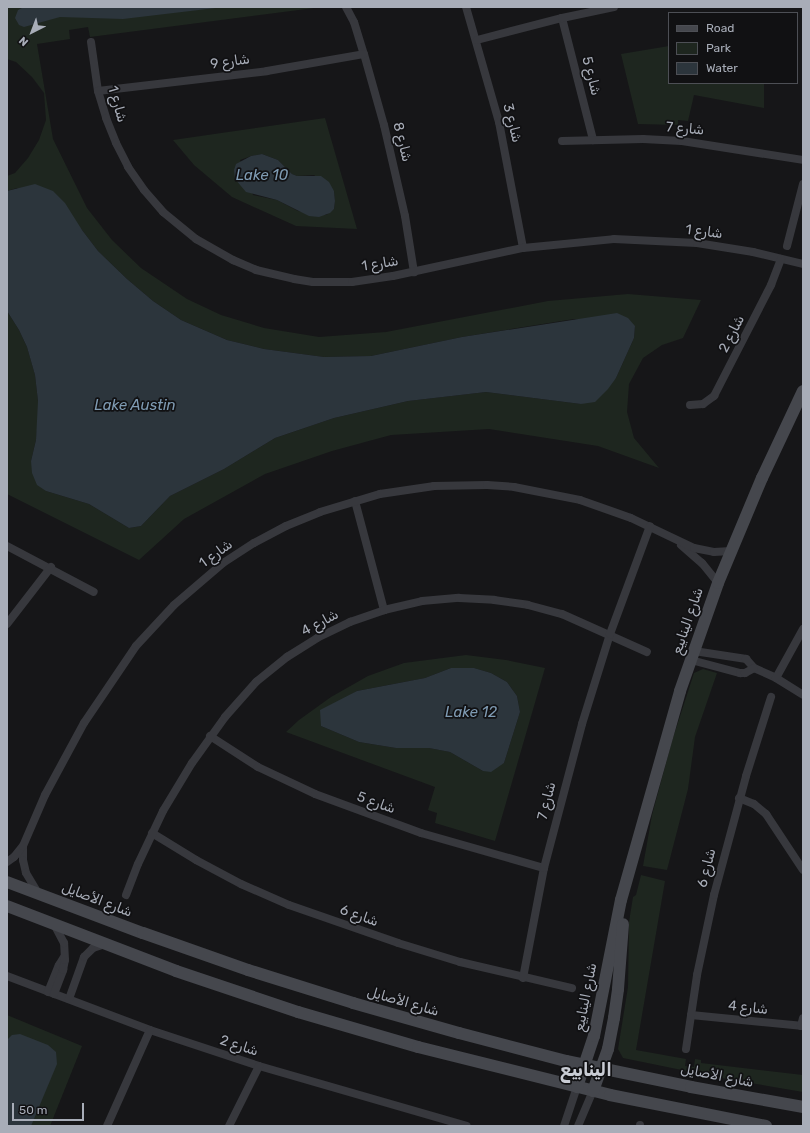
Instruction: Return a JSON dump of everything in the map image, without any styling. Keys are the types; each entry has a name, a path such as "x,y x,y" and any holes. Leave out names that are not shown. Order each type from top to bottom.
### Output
{"main road":[{"name":"شارع الينابيع","path":"577,1087 594,1036 616,921 661,754 693,655 718,583 731,551 762,478 803,391"},
{"name":"شارع الينابيع","path":"593,1091 608,1049 616,1003 622,932 630,872"},
{"name":"شارع الأصايل","path":"7,882 210,957 346,1001 460,1033 585,1065 691,1087 803,1107"},
{"path":"7,906 176,971 305,1014 452,1057 593,1091 766,1126"}],"street":[{"name":"شارع 8","path":"346,7 354,22 364,54 395,169 405,216 414,272"},
{"name":"شارع 8","path":"353,7 354,22"},
{"name":"شارع 3","path":"466,7 477,40 508,164 523,248"},
{"path":"477,40 562,18 614,7"},
{"name":"شارع 5","path":"562,18 593,140"},
{"name":"شارع 1","path":"91,42 98,91 116,144 128,167 144,190 173,221 211,249 256,270 281,277 313,282 352,282 414,272 523,248 596,240 668,241 726,247 803,264"},
{"name":"شارع 9","path":"98,91 267,70 364,54"},
{"name":"شارع 7","path":"562,141 643,139 682,141 803,160"},
{"path":"787,246 803,184"},
{"name":"شارع 2","path":"690,405 703,404 714,396 768,291 781,258"},
{"name":"شارع 1","path":"7,862 14,857 23,846 45,795 88,717 136,646 160,620 223,563 254,543 286,526 320,512 387,493 434,486 487,485 514,487 580,500 612,510 703,551 731,551"},
{"path":"355,502 384,610"},
{"path":"610,634 650,526"},
{"name":"شارع 1","path":"670,536 697,558 718,583"},
{"path":"7,546 94,592"},
{"path":"7,624 51,568"},
{"name":"شارع 4","path":"126,895 152,833 176,788 210,736 242,697 287,657 333,630 384,610 422,601 494,600 551,610 610,634 647,652"},
{"path":"776,678 803,629"},
{"name":"شارع 7","path":"523,978 544,868 580,731 610,634"},
{"path":"693,655 740,673 750,672 754,668"},
{"path":"693,655 743,658 751,663 754,668 776,678 803,695"},
{"name":"شارع 6","path":"686,1049 690,1015 714,895 739,798 771,697"},
{"name":"شارع 5","path":"210,736 258,767 287,782 322,797 421,833 544,868"},
{"path":"739,798 754,804 766,814 803,870"},
{"name":"شارع 6","path":"152,833 228,877 289,905 398,944 523,978 572,988"},
{"name":"شارع 1","path":"23,846 23,860 26,873 38,894"},
{"path":"51,993 64,967 61,936 54,924"},
{"path":"69,999 81,962 88,952 105,944"},
{"path":"64,956 81,962"},
{"name":"شارع 2","path":"7,976 150,1030 259,1066 467,1126"},
{"name":"شارع 4","path":"690,1015 802,1023"},
{"path":"107,1126 150,1030"},
{"path":"230,1126 259,1066"},
{"name":"شارع الينابيع","path":"564,1126 577,1087"},
{"name":"شارع الينابيع","path":"578,1126 593,1091"}],"green space":[{"path":"7,7 322,7 90,37 88,27 69,30 70,39 37,44 53,139 87,208 112,240 141,268 187,299 221,315 264,328 319,337 386,332 548,301 628,294 701,300 683,338 662,345 643,358 629,384 627,412 634,438 659,468 598,446 489,429 391,435 332,451 265,474 184,519 139,560 7,494 7,311 19,330 27,347 35,375 38,401 38,420 36,440 31,461 46,491 89,504 129,528 141,526 170,496 224,469 275,438 334,418 408,401 486,392 581,404 616,378 634,338 635,326 574,319 462,337 371,356 324,357 264,349 227,340 181,320 153,301 127,279 98,251 82,230 17,188 7,191 7,176 15,173 28,158 39,140 46,120 44,93 32,77 16,62 7,59"},
{"path":"668,46 668,84 764,84 764,108 694,95 688,121 678,120 678,125 638,124 621,54"},
{"path":"325,118 357,229 296,226 232,197 194,165 173,140","holes":["262,154 278,160 292,174 297,176 314,175 334,191 334,209 326,215 298,211 277,200 253,195 240,160"]},
{"path":"466,655 506,660 545,668 495,841 435,823 437,813 428,810 435,787 286,732 299,720 331,697 368,676 404,663","holes":["451,668 474,668 491,673 507,682 517,696 520,712 504,763 483,771 450,752 429,748 396,748 359,742 321,726 346,698 357,691 425,678"]},
{"path":"703,669 717,673 695,737 688,789 667,870 643,866 652,815 672,741 694,673"},
{"path":"641,875 665,881 636,1050 686,1059 685,1066 694,1067 695,1059 701,1060 701,1063 803,1075 803,1092 716,1077 623,1058 618,1049 628,987 629,922 633,897 636,895"},
{"path":"7,1015 82,1046 50,1126 7,1126"}],"water":[{"path":"24,7 224,7 123,19 60,17 24,27 19,25 15,18 18,10"},
{"name":"Lake 10","path":"262,154 278,160 292,174 297,176 321,176 329,182 334,191 334,209 330,213 319,217 309,216 277,200 246,192 235,179 234,170 236,164 251,156"},
{"name":"Lake Austin","path":"35,184 53,191 65,203 82,230 98,251 127,279 153,301 181,320 227,340 264,349 324,357 371,356 462,337 617,313 628,318 635,326 634,338 616,378 608,389 595,402 581,404 486,392 408,401 334,418 275,438 224,469 170,496 141,526 129,528 89,504 46,491 37,485 32,473 31,461 36,440 38,401 35,375 27,347 19,330 7,311 7,191"},
{"name":"Lake 12","path":"451,668 474,668 491,673 507,682 517,696 520,712 504,763 491,772 483,771 450,752 429,748 396,748 359,742 321,726 320,710 357,691 425,678"},
{"path":"20,1034 48,1045 56,1052 57,1064 31,1126 7,1126 7,1040 12,1035"}],"district":[{"name":"الينابيع","path":"586,1070"}]}
